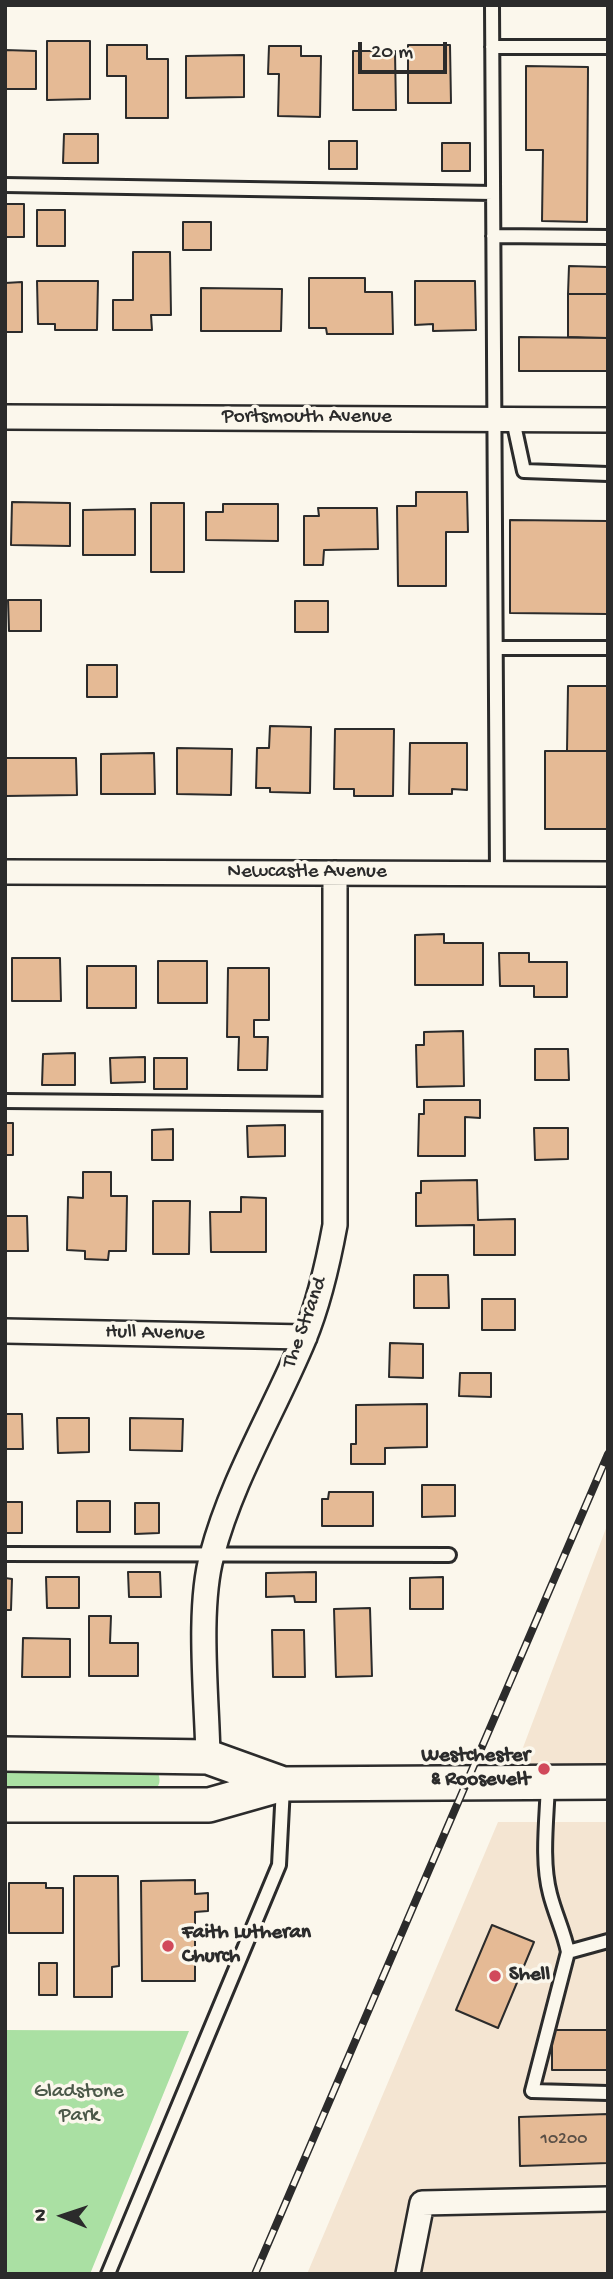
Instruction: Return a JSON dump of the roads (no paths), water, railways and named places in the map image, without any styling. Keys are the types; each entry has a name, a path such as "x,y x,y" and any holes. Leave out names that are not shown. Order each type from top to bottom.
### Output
{"street":[{"name":"Portsmouth Avenue","path":"5,417 608,420"},
{"name":"Newcastle Avenue","path":"5,872 608,874"},
{"name":"The Strand","path":"208,1757 206,1606 211,1556 233,1496 304,1337 328,1264 335,1225 335,873"},
{"name":"Hull Avenue","path":"5,1331 304,1337"},
{"path":"5,1754 208,1757 283,1784"},
{"path":"5,1805 209,1805 283,1784 608,1782"},
{"path":"408,2274 422,2203 608,2199"}],"lane":[{"path":"492,5 493,236 504,419 496,648 497,874"},
{"path":"492,47 608,47"},
{"path":"5,185 493,193"},
{"path":"493,236 608,237"},
{"path":"504,419 524,471 608,474"},
{"path":"496,648 608,648"},
{"path":"5,1101 335,1104"},
{"path":"5,1554 449,1555"},
{"path":"548,1782 546,1865 550,1894 568,1952 531,2091 608,2093"},
{"path":"108,2274 279,1865 283,1784"},
{"path":"568,1952 608,1941"}],"railway":[{"path":"255,2274 608,1454"}],"place":[{"name":"Westchester & Roosevelt","path":"544,1769"},
{"name":"Faith Lutheran Church","path":"168,1946"},
{"name":"Shell","path":"495,1976"}],"park label":[{"name":"Gladstone Park","path":"79,2105"}]}
